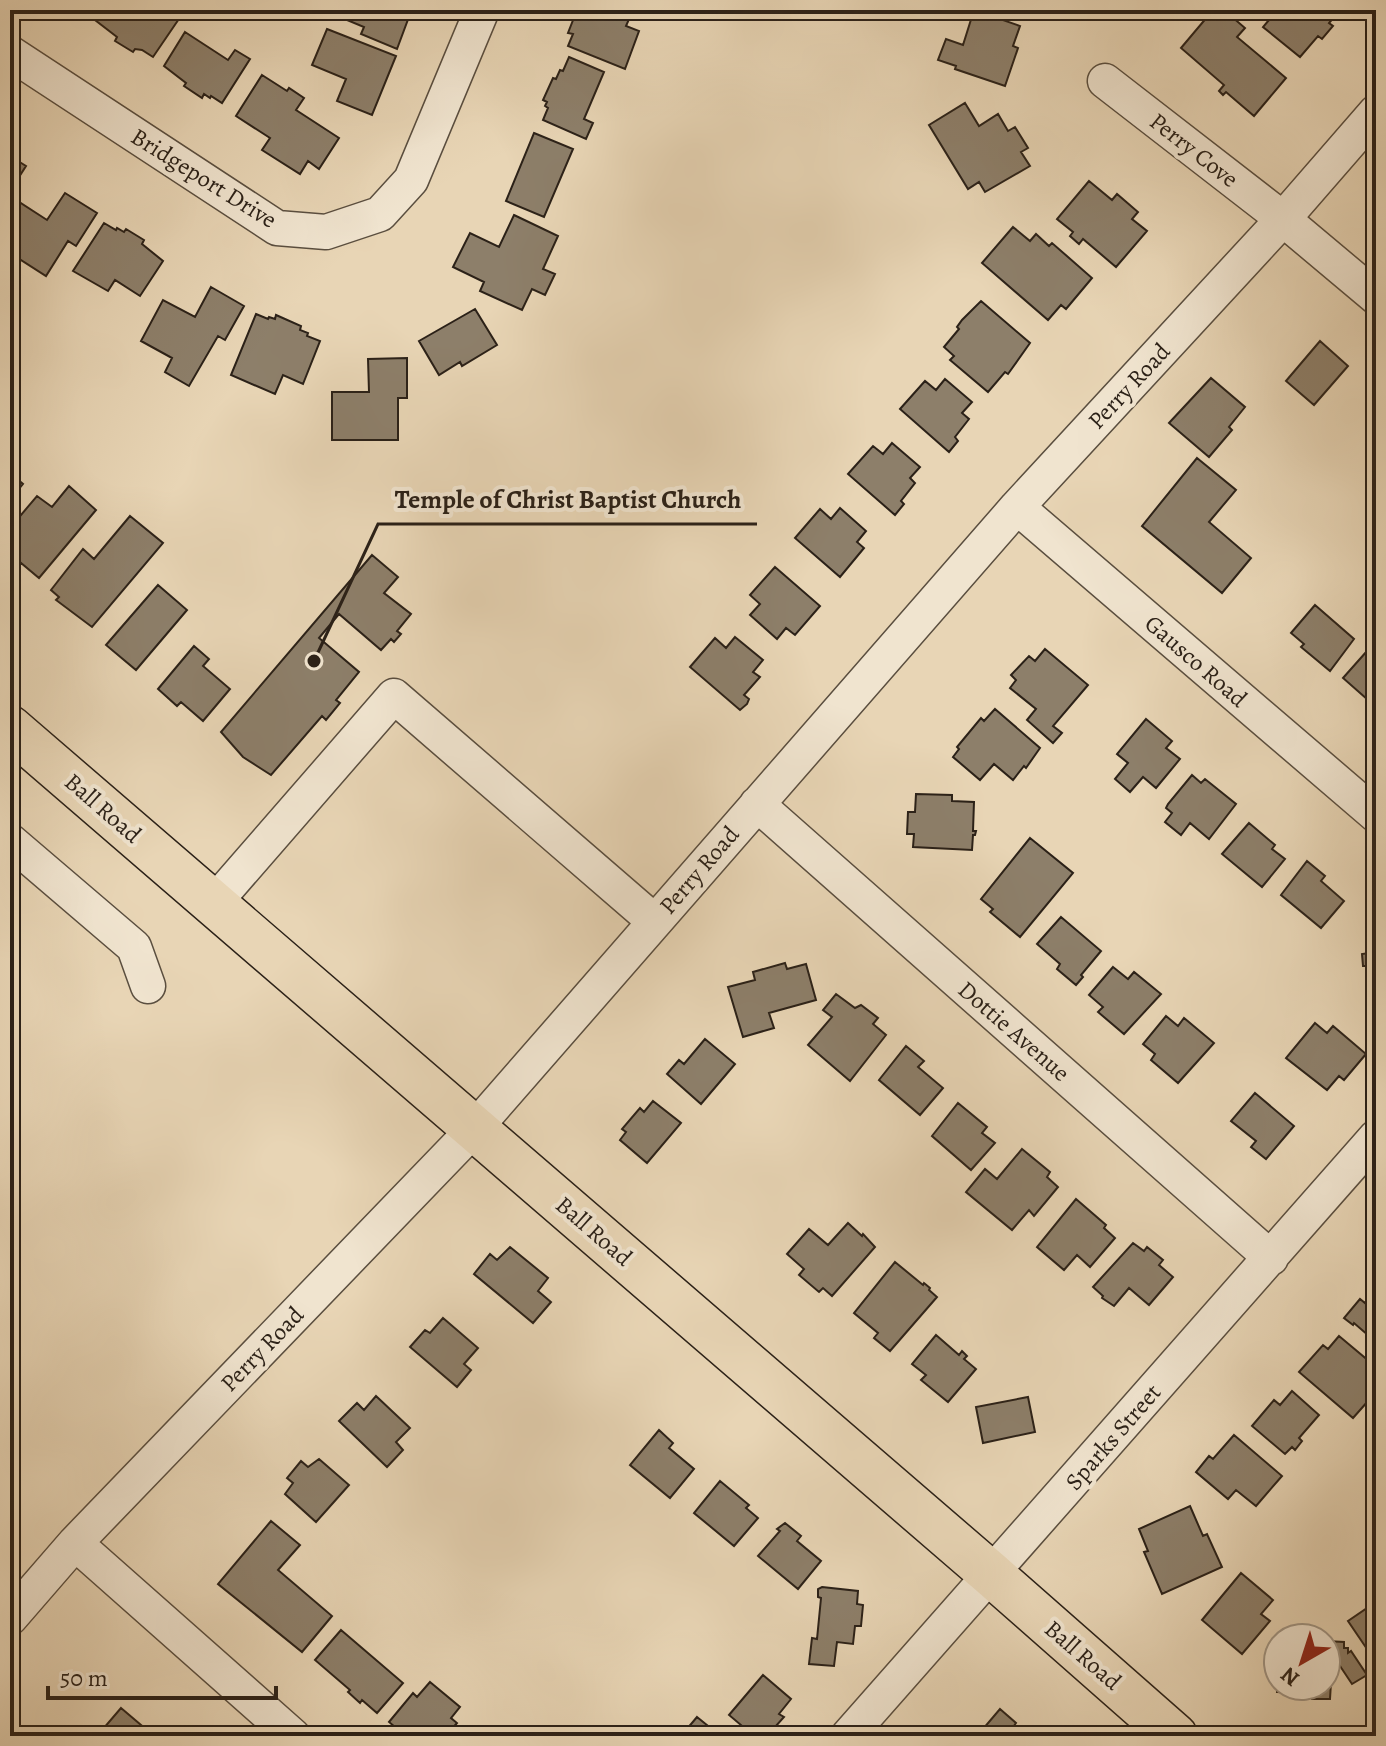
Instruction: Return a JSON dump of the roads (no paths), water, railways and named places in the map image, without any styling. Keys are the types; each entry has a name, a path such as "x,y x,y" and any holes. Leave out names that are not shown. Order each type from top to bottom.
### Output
{"main road":[{"name":"Ball Road","path":"10,728 1175,1736"}],"street":[{"name":"Bridgeport Drive","path":"10,53 277,228 326,232 380,214 411,180 482,10"},
{"name":"Perry Cove","path":"1105,81 1283,219 1376,297"},
{"name":"Perry Road","path":"10,1618 75,1543 475,1128 1017,507 1283,219 1376,112"},
{"name":"Gausco Road","path":"1017,507 1376,815"},
{"path":"214,903 394,696 654,921"},
{"name":"Dottie Avenue","path":"757,804 1271,1258"},
{"path":"10,841 134,947 148,986"},
{"name":"Sparks Street","path":"848,1736 1376,1137"},
{"path":"75,1543 293,1736"}],"place":[{"name":"Temple of Christ Baptist Church","path":"314,661"}]}
